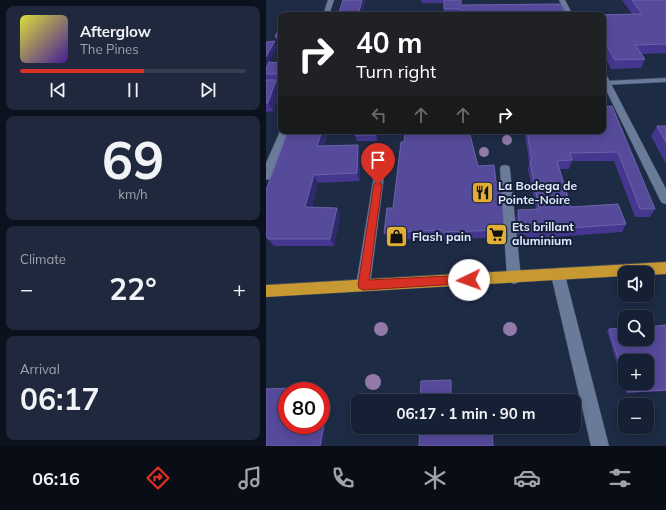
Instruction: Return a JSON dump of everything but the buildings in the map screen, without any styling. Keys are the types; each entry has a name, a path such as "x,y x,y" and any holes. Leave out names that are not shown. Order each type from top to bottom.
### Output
{"highway":[{"path":"266,291 514,278 666,268"}],"street":[{"path":"327,12 331,0"},
{"path":"562,0 568,12"},
{"path":"606,81 666,200"},
{"path":"266,84 278,84"},
{"path":"266,176 283,134"},
{"path":"363,285 380,169"},
{"path":"505,169 514,278"},
{"path":"558,275 600,446"}],"lane":[{"path":"606,79 666,80"}],"place":[{"name":"La Bodega de Pointe-Noire","path":"483,193"},
{"name":"Ets brillant aluminium","path":"496,234"},
{"name":"Flash pain","path":"396,237"}],"route":[{"path":"378,184 363,285 469,280"}]}
